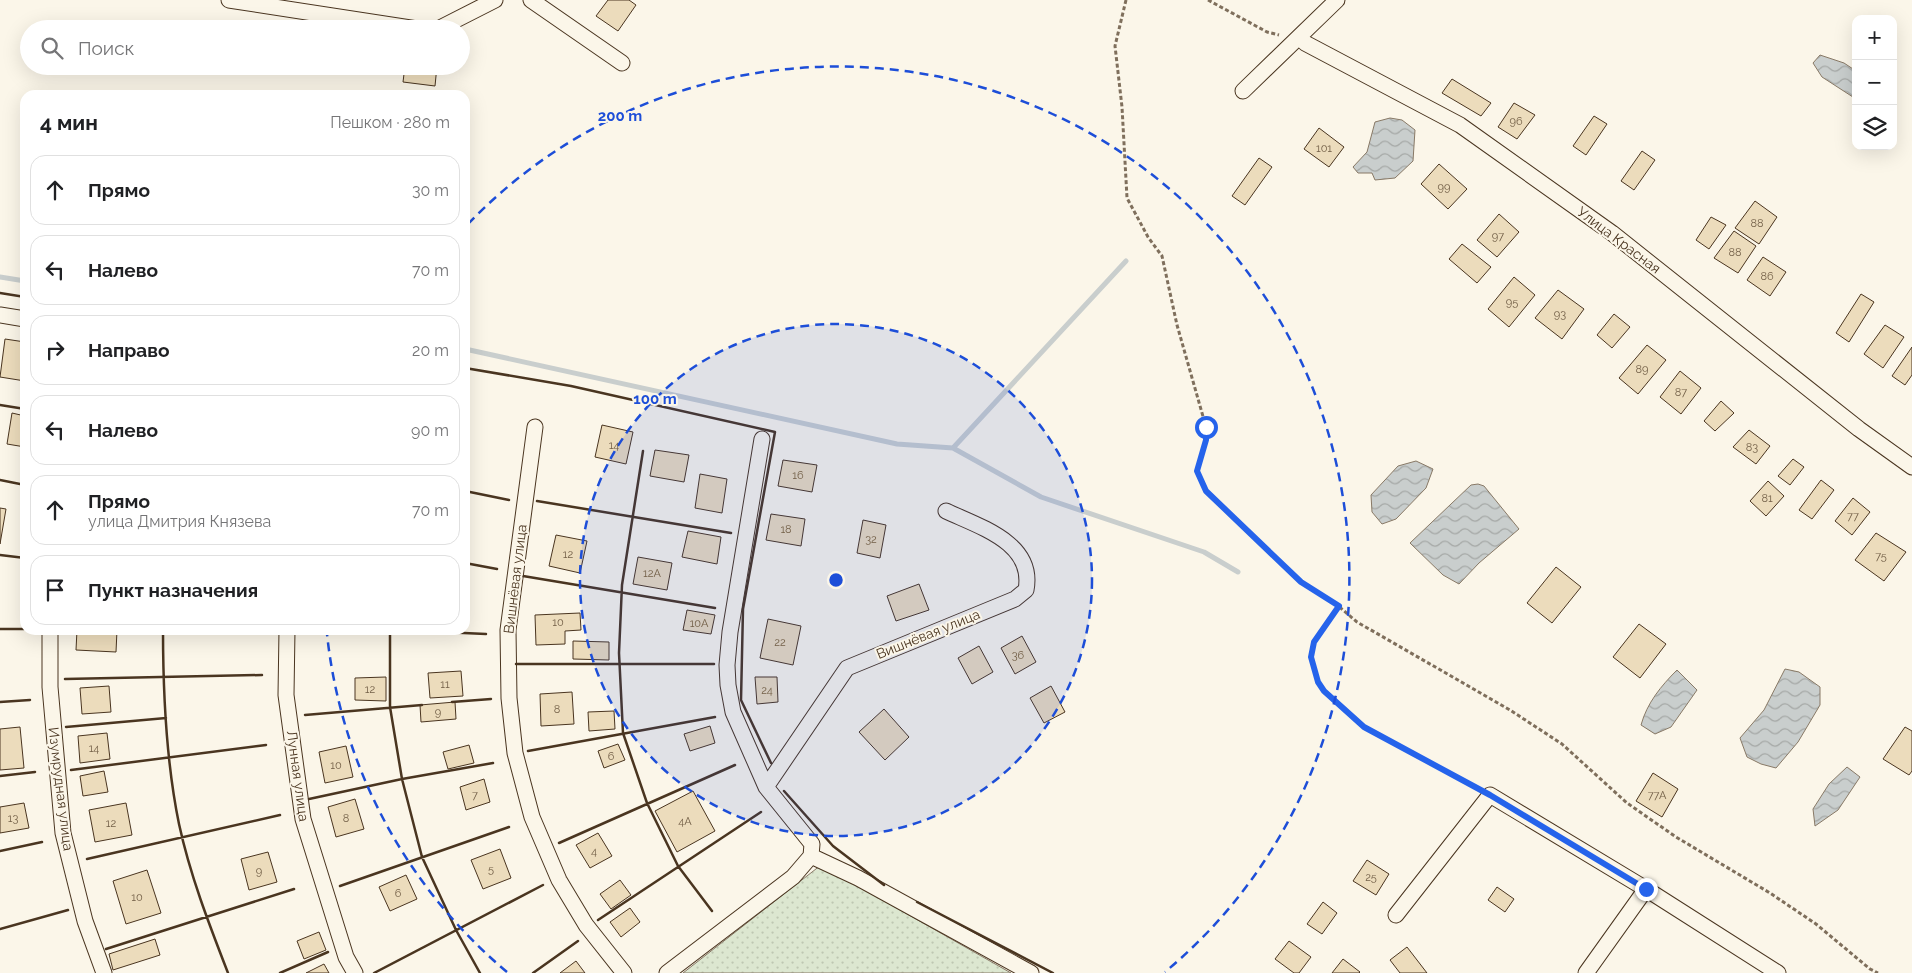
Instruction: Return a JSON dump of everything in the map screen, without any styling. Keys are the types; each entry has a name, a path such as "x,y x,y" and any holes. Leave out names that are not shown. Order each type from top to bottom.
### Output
{"street":[{"path":"229,0 359,20"},
{"path":"456,20 495,0"},
{"path":"531,0 622,63"},
{"path":"1243,91 1300,42 1338,0"},
{"name":"Улица Красная","path":"1300,42 1460,125 1612,233 1859,429 1912,467"},
{"path":"0,315 20,317"},
{"name":"Вишнёвая улица","path":"534,427 508,630 509,698 515,753 532,817 559,880 586,925 624,973"},
{"path":"667,973 793,877 811,856 812,844 766,787 733,712 728,685 727,665 730,632 762,439"},
{"name":"Вишнёвая улица","path":"766,787 847,668 1015,599 1026,590 1029,577 1026,566 1016,548 997,535 946,510"},
{"name":"Изумрудная улица","path":"50,635 50,687 64,833 85,921 104,973"},
{"name":"Лунная улица","path":"287,635 286,694 303,819 346,957 355,973"},
{"path":"1396,915 1490,795 1646,889 1778,973"},
{"path":"811,856 858,878 1031,973"},
{"path":"1586,973 1646,889"}],"path":[{"path":"1126,0 1115,46 1122,107 1127,198 1148,237 1162,256 1177,324 1206,427 1206,440 1197,471 1206,491 1301,582 1339,606 1357,622 1510,710 1562,744 1627,803 1676,837 1770,893 1816,924 1870,969 1878,973"},
{"path":"1208,0 1267,32 1300,42"},
{"path":"1339,606 1314,642 1311,657 1318,682 1324,691 1364,727 1490,795"}],"green space":[{"path":"821,865 1011,973 683,973"}],"water":[{"path":"1820,55 1844,63 1852,68 1852,96 1822,77 1813,63"},
{"path":"1390,118 1402,120 1415,130 1413,161 1395,178 1375,180 1372,173 1358,173 1353,167 1367,152 1375,122"},
{"path":"1416,461 1433,469 1426,488 1396,519 1382,524 1372,512 1371,495 1398,466"},
{"path":"1478,484 1484,486 1519,529 1479,563 1459,584 1443,575 1410,543 1471,485"},
{"path":"1785,669 1799,672 1820,687 1820,705 1798,742 1776,768 1761,764 1747,757 1740,738 1764,710"},
{"path":"1677,670 1697,690 1671,727 1655,734 1641,725 1655,695"},
{"path":"1847,767 1860,777 1838,810 1815,826 1813,809 1829,784"}],"building":[{"path":"608,0 629,0 636,5 618,31 596,16"},
{"path":"404,75 436,75 435,86 403,82"},
{"path":"1452,79 1491,103 1481,116 1442,93"},
{"path":"1514,103 1535,115 1517,139 1498,127"},
{"path":"1594,116 1607,124 1586,155 1573,146"},
{"path":"1319,128 1344,147 1329,167 1304,149"},
{"path":"1642,151 1655,160 1634,190 1621,181"},
{"path":"1259,158 1272,167 1245,205 1232,196"},
{"path":"1439,164 1467,189 1448,209 1421,184"},
{"path":"1755,201 1777,217 1759,244 1735,228"},
{"path":"1499,214 1519,232 1497,257 1477,240"},
{"path":"1711,217 1726,225 1709,249 1696,240"},
{"path":"1734,231 1756,246 1738,273 1714,258"},
{"path":"1462,244 1491,267 1477,283 1449,259"},
{"path":"1763,257 1786,272 1770,296 1747,280"},
{"path":"1514,277 1535,295 1509,327 1488,309"},
{"path":"1558,290 1584,309 1562,339 1535,318"},
{"path":"1861,294 1874,302 1849,342 1836,333"},
{"path":"1614,314 1630,327 1612,348 1597,335"},
{"path":"1885,325 1904,337 1883,368 1864,354"},
{"path":"5,339 20,341 20,380 0,377"},
{"path":"1647,345 1666,360 1638,394 1619,378"},
{"path":"1912,347 1912,375 1905,385 1892,376"},
{"path":"1680,371 1701,388 1681,414 1660,397"},
{"path":"1721,401 1734,413 1715,431 1704,421"},
{"path":"12,413 20,415 20,446 7,444"},
{"path":"602,425 633,432 626,464 595,457"},
{"path":"1749,430 1770,446 1756,464 1733,447"},
{"path":"655,450 689,455 684,482 650,476"},
{"path":"1793,459 1804,467 1790,485 1778,476"},
{"path":"783,460 817,465 812,492 778,486"},
{"path":"700,474 727,479 722,513 695,508"},
{"path":"1821,480 1834,490 1812,519 1799,510"},
{"path":"1768,481 1784,496 1766,516 1750,501"},
{"path":"1853,498 1870,512 1852,535 1835,521"},
{"path":"0,508 6,509 0,544"},
{"path":"771,514 805,519 801,546 766,540"},
{"path":"863,520 886,525 880,558 857,553"},
{"path":"688,531 721,537 717,564 682,557"},
{"path":"1876,533 1906,552 1884,581 1855,560"},
{"path":"556,535 587,541 580,573 549,566"},
{"path":"638,557 672,563 667,590 633,584"},
{"path":"1556,567 1581,587 1552,623 1527,603"},
{"path":"919,584 929,610 896,621 887,596"},
{"path":"687,610 715,615 711,634 683,630"},
{"path":"580,613 581,630 565,631 565,644 536,645 535,615"},
{"path":"768,619 801,626 793,665 760,658"},
{"path":"1639,624 1666,644 1640,678 1613,657"},
{"path":"77,635 117,635 116,652 76,650"},
{"path":"1022,636 1036,662 1015,674 1001,648"},
{"path":"573,641 609,642 609,660 573,659"},
{"path":"979,646 993,672 972,684 958,658"},
{"path":"461,671 463,696 430,698 428,673"},
{"path":"386,677 386,701 355,700 355,678"},
{"path":"755,677 777,677 778,702 757,704"},
{"path":"109,686 111,712 82,714 80,688"},
{"path":"1051,686 1065,712 1044,723 1030,698"},
{"path":"572,692 574,724 541,726 540,694"},
{"path":"455,702 456,719 421,722 420,705"},
{"path":"884,709 909,737 885,760 859,732"},
{"path":"614,711 615,729 589,731 588,712"},
{"path":"710,726 715,743 690,751 684,734"},
{"path":"20,727 24,768 0,770 0,729"},
{"path":"1905,727 1912,731 1912,771 1909,775 1883,759"},
{"path":"107,733 110,759 80,763 78,736"},
{"path":"618,744 625,760 604,768 598,751"},
{"path":"469,745 474,763 448,769 443,752"},
{"path":"346,746 353,777 325,783 319,752"},
{"path":"104,771 108,792 83,796 80,776"},
{"path":"1653,773 1678,789 1662,817 1636,801"},
{"path":"484,779 490,802 466,810 460,787"},
{"path":"693,791 715,831 677,852 655,811"},
{"path":"355,799 364,829 336,837 328,807"},
{"path":"24,803 29,828 0,833 0,807"},
{"path":"126,803 132,835 95,842 89,810"},
{"path":"598,833 612,856 590,868 576,845"},
{"path":"500,849 511,878 483,889 471,860"},
{"path":"268,852 277,882 249,890 241,859"},
{"path":"1367,860 1389,874 1376,895 1353,881"},
{"path":"147,870 161,913 126,924 113,881"},
{"path":"406,875 417,899 390,911 379,887"},
{"path":"620,880 631,895 611,909 600,894"},
{"path":"1497,887 1514,899 1505,912 1488,900"},
{"path":"1323,902 1337,913 1322,934 1307,924"},
{"path":"630,908 640,922 621,937 610,922"},
{"path":"319,932 326,950 304,959 297,941"},
{"path":"155,939 160,955 113,970 109,954"},
{"path":"1289,941 1311,957 1299,973 1294,973 1275,959"},
{"path":"1407,947 1427,973 1400,973 1390,960"},
{"path":"1343,959 1360,972 1332,973"},
{"path":"576,961 585,973 560,973"},
{"path":"324,964 329,973 306,973"}],"waterway":[{"path":"470,350 897,444 953,448 1126,261"},
{"path":"0,277 20,280"},
{"path":"953,448 1041,497 1204,552 1238,572"}],"wall":[{"path":"0,293 20,296"},
{"path":"470,369 571,386 775,432 743,609 741,700 771,763"},
{"path":"0,405 20,408"},
{"path":"643,451 622,585 619,653 623,733 647,803 678,866 712,911"},
{"path":"0,480 20,484"},
{"path":"470,492 509,500"},
{"path":"537,501 731,533"},
{"path":"0,555 20,557"},
{"path":"470,564 497,569"},
{"path":"523,576 715,608"},
{"path":"0,629 20,629"},
{"path":"470,633 486,634"},
{"path":"163,635 166,728 179,824 194,881 228,973"},
{"path":"390,635 390,707 402,779 422,857 456,930 480,973"},
{"path":"516,664 714,664"},
{"path":"65,679 262,675"},
{"path":"452,702 491,699"},
{"path":"0,702 30,700"},
{"path":"305,715 422,705"},
{"path":"528,751 715,717"},
{"path":"66,727 166,718"},
{"path":"71,770 266,745"},
{"path":"309,799 402,779 493,763"},
{"path":"559,843 735,765"},
{"path":"0,776 35,772"},
{"path":"784,791 833,846 884,885"},
{"path":"598,920 761,812"},
{"path":"87,859 280,815"},
{"path":"340,886 509,827"},
{"path":"0,851 42,842"},
{"path":"374,973 543,885"},
{"path":"106,949 294,889"},
{"path":"917,902 1053,973"},
{"path":"0,929 68,910"},
{"path":"533,973 578,941"},
{"path":"280,973 328,952"}],"route":[{"path":"1206,427 1206,440 1197,471 1206,491 1301,582 1339,606 1314,642 1311,657 1318,682 1324,691 1364,727 1490,795 1646,889"}]}
